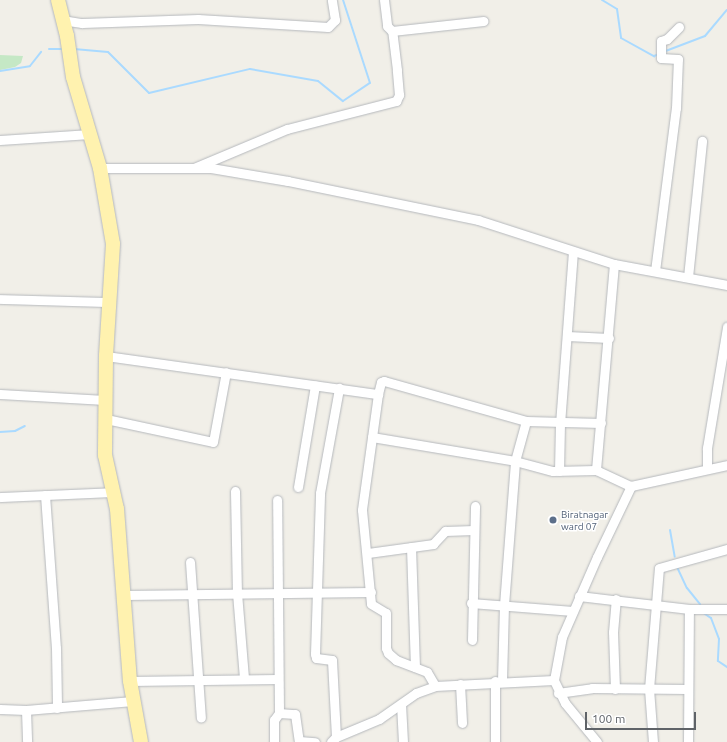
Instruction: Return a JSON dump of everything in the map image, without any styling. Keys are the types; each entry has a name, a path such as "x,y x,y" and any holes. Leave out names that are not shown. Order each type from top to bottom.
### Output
{"main road":[{"path":"58,0 67,36 71,66 100,168 113,244 106,356 106,463 113,492 125,595 130,681 141,742"}],"street":[{"path":"62,20 82,23 198,19 328,27 335,20 332,0"},
{"path":"192,168 287,129 396,101 398,95 397,70 392,31 386,26 384,0"},
{"path":"392,31 483,21"},
{"path":"655,271 676,108 678,59 662,58 661,41 667,39 679,27"},
{"path":"0,140 90,134"},
{"path":"688,277 702,141"},
{"path":"100,168 211,168 288,181 478,220 573,252 614,264 727,282"},
{"path":"558,471 566,336 573,252"},
{"path":"596,470 609,338 614,264"},
{"path":"0,299 110,302"},
{"path":"707,469 707,448 727,327"},
{"path":"566,336 609,338"},
{"path":"106,356 378,394"},
{"path":"106,419 213,442 226,372"},
{"path":"435,686 427,672 396,660 388,653 386,648 386,613 382,608 372,607 368,554 362,510 378,394 381,382 384,380 526,421 560,424 601,423"},
{"path":"298,487 315,385"},
{"path":"339,388 320,493 315,654 316,658 332,660 334,740 379,719 416,693 435,686 498,681 554,680"},
{"path":"0,394 106,400"},
{"path":"495,742 498,681 515,462 526,421"},
{"path":"372,437 558,471 596,470 631,486 727,465"},
{"path":"597,742 558,693 554,680 562,637 579,596 631,486"},
{"path":"235,491 237,593 244,679"},
{"path":"0,496 45,496 113,492"},
{"path":"45,496 56,648 57,708"},
{"path":"274,742 274,720 279,713 277,500"},
{"path":"472,640 471,603 475,506"},
{"path":"368,554 433,544 446,531 474,530"},
{"path":"411,547 415,668"},
{"path":"653,742 649,689 659,568 727,549"},
{"path":"190,562 201,718"},
{"path":"125,595 371,592"},
{"path":"579,596 616,599 688,609 727,609"},
{"path":"615,689 613,632 616,599"},
{"path":"471,603 573,611"},
{"path":"688,609 688,742"},
{"path":"130,681 278,679"},
{"path":"460,684 462,723"},
{"path":"558,693 615,689 687,689"},
{"path":"0,709 26,710 133,701"},
{"path":"401,704 403,742"},
{"path":"26,710 27,742"},
{"path":"279,713 295,714 299,741 315,742"}],"green space":[{"path":"0,55 23,56 21,63 15,67 0,70"}],"waterway":[{"path":"74,49 108,52 149,93 250,69 318,81 343,101 370,83 343,0"},
{"path":"602,0 617,9 621,38 654,56 659,54"},
{"path":"663,52 705,36 727,10"},
{"path":"49,49 63,49"},
{"path":"0,71 30,66 41,52"},
{"path":"0,432 15,431 25,426"},
{"path":"670,530 675,557"},
{"path":"677,567 687,588 700,604"},
{"path":"702,612 711,618 719,639 718,661 727,667"}],"place":[{"name":"Biratnagar ward 07","path":"553,520"}]}
